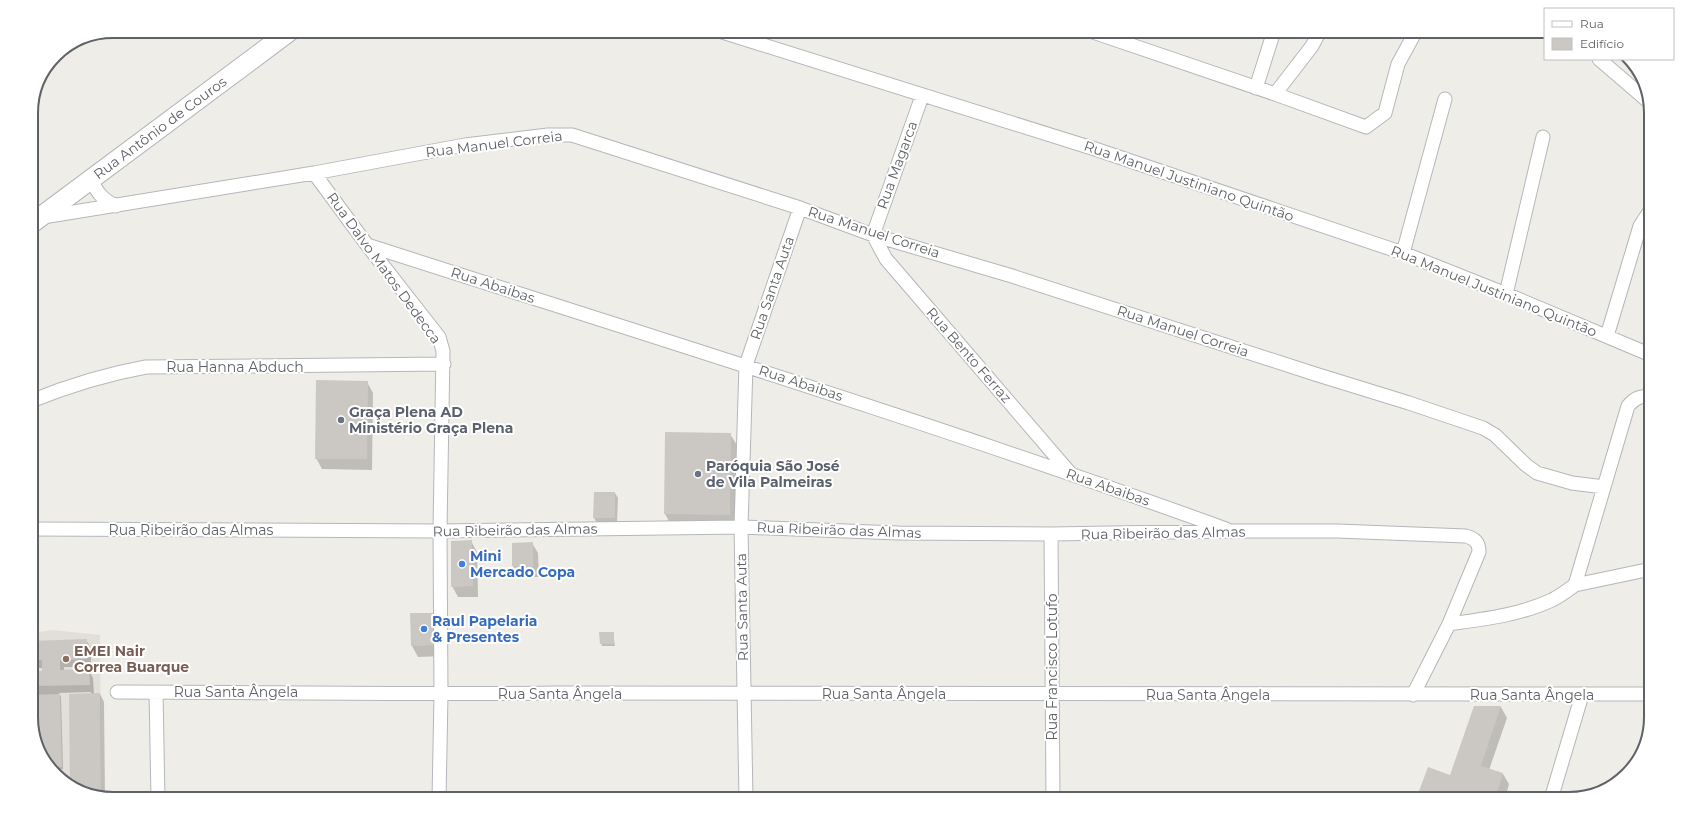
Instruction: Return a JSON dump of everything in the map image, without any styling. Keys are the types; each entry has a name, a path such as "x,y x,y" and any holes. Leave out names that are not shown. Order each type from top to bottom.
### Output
{"street":[{"name":"Rua Antônio de Couros","path":"38,217 281,38"},
{"name":"Rua Manuel Justiniano Quintão","path":"741,38 1095,149 1403,253 1644,351"},
{"path":"1110,38 1275,94 1366,127 1386,113 1398,64 1412,38"},
{"path":"1256,88 1272,38"},
{"path":"1275,94 1312,46 1316,38"},
{"path":"1600,60 1642,96"},
{"name":"Rua Magarca","path":"873,235 922,96"},
{"path":"1403,253 1445,99"},
{"name":"Rua Manuel Correia","path":"38,219 314,173 465,145 548,135 566,135 647,158 800,208 873,235 1012,276 1483,428 1496,435 1526,465 1537,473 1572,483 1604,487"},
{"path":"1506,294 1543,138"},
{"name":"Rua Dalvo Matos Dedecca","path":"314,173 438,337 443,351 444,364 440,531 441,695 439,792"},
{"path":"91,179 99,195 106,201 116,206"},
{"name":"Rua Santa Auta","path":"746,792 741,527 746,365 800,208"},
{"path":"1607,336 1640,226 1644,220"},
{"name":"Rua Bento Ferraz","path":"873,235 886,259 1070,473"},
{"name":"Rua Abaibas","path":"367,245 746,365 1070,473 1233,531"},
{"name":"Rua Hanna Abduch","path":"38,398 114,373 146,367 444,364"},
{"path":"1575,585 1628,406 1639,397 1644,397"},
{"name":"Rua Ribeirão das Almas","path":"38,529 440,531 741,527 898,533 1051,534 1337,531 1466,536 1472,538 1479,545 1479,552 1449,624 1413,695"},
{"name":"Rua Francisco Lotufo","path":"1051,534 1054,792"},
{"path":"1449,624 1510,615 1553,600 1575,585 1644,570"},
{"name":"Rua Santa Ângela","path":"116,692 323,692 441,695 553,693 1053,695 1644,694"},
{"path":"156,692 158,792"},
{"path":"1552,792 1582,694"}],"shaded area":[{"path":"53,630 100,635 101,791 80,784 64,773 51,758 42,741 38,722 38,632"}],"building":[{"name":"Graça Plena AD Ministério Graça Plena","path":"316,380 368,381 367,459 315,459"},
{"name":"Paróquia São José de Vila Palmeiras","path":"665,432 731,433 730,515 664,514"},
{"path":"594,492 615,492 615,518 593,518"},
{"name":"Mini Mercado Copa","path":"472,540 473,586 451,587 451,541"},
{"path":"533,542 533,567 512,566 512,543"},
{"name":"Raul Papelaria & Presentes","path":"410,613 437,613 437,645 411,646"},
{"path":"599,632 614,632 614,644 600,644"},
{"path":"87,639 87,659 60,660 60,670 89,669 90,685 38,686 38,671 42,671 42,660 38,660 38,641"},
{"path":"100,693 101,791 89,788 70,777 69,694"},
{"path":"60,694 62,767 57,766 46,750 42,741 38,722 38,695"},
{"path":"1474,706 1501,706 1481,766 1503,773 1497,792 1419,792 1428,767 1450,775"}],"place":[{"name":"Graça Plena AD Ministério Graça Plena","path":"341,420"},
{"name":"Paróquia São José de Vila Palmeiras","path":"698,474"},
{"name":"Mini Mercado Copa","path":"462,564"},
{"name":"Raul Papelaria & Presentes","path":"424,629"},
{"name":"EMEI Nair Correa Buarque","path":"66,659"}]}
